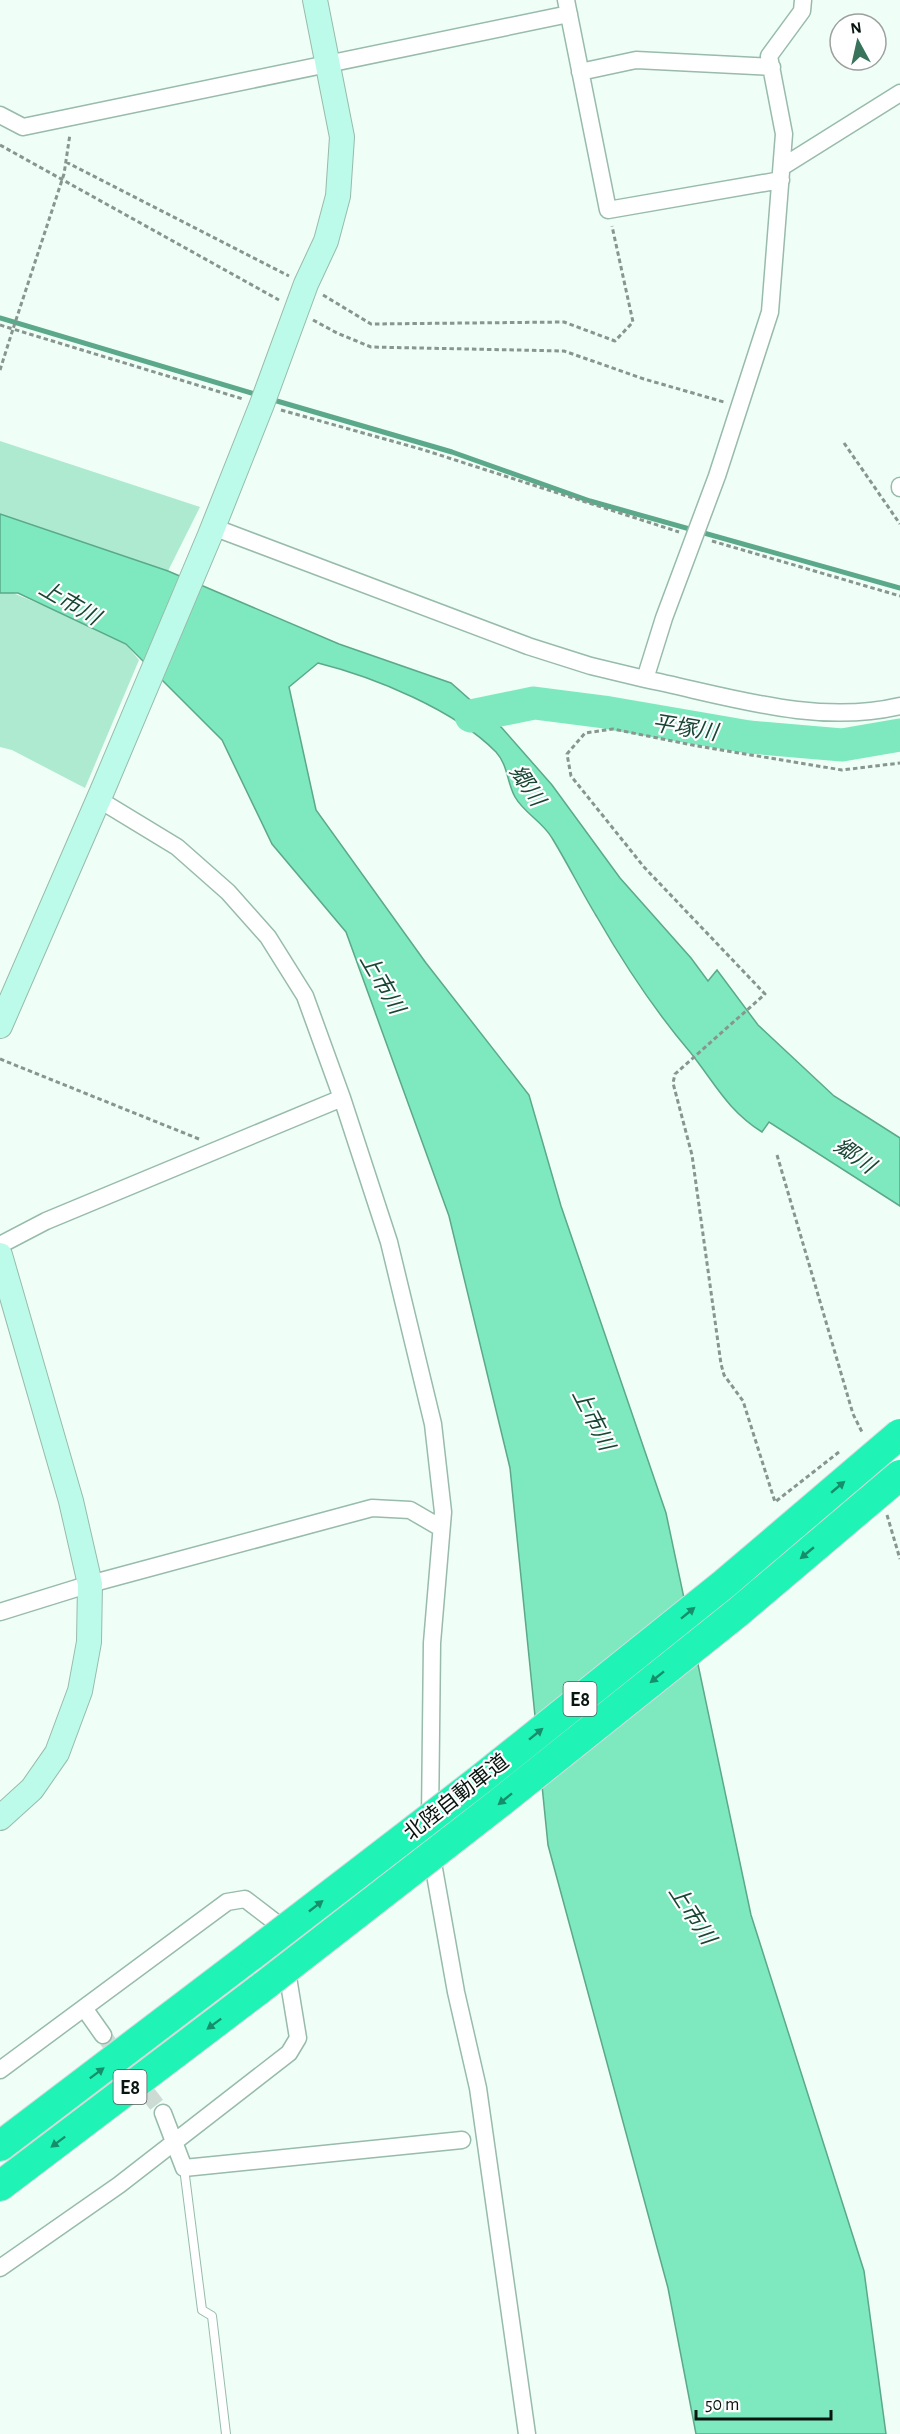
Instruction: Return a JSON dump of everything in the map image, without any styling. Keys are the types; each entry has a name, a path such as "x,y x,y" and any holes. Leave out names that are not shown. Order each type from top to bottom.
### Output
{"highway":[{"name":"北陸自動車道","path":"0,2146 491,1770 715,1592 900,1434"},
{"name":"北陸自動車道","path":"0,2186 260,1989 498,1804 737,1613 900,1475"}],"street":[{"path":"0,1026 101,794 211,531 262,404 306,284 326,242 338,196 342,137 315,0"},
{"path":"645,679 664,618 740,406 770,312 784,134 769,56 802,11 804,0"},
{"path":"0,115 23,128 328,64 567,7 608,210 781,174 900,93"},
{"path":"580,72 636,60 772,67"},
{"path":"211,531 528,646 591,666 800,711 847,714 900,706"},
{"path":"101,794 177,847 228,892 268,937 305,996 342,1098 389,1242 433,1424 442,1512 432,1643 430,1844 456,1992 478,2088 527,2434"},
{"path":"0,1245 46,1221 342,1098"},
{"path":"0,1255 71,1501 90,1584 87,1652 80,1691 57,1753 32,1789 0,1818"},
{"path":"0,1612 90,1584 372,1508 410,1510 441,1528"},
{"path":"0,2070 227,1902 245,1899 279,1925 298,2038 289,2053 119,2185 2,2262"},
{"path":"84,2008 103,2035"},
{"path":"163,2113 184,2168 462,2140"}],"lane":[{"path":"184,2168 202,2310 212,2316 226,2434"}],"path":[{"path":"0,370 63,178 72,118"},
{"path":"0,145 63,178 285,304"},
{"path":"66,162 306,284 371,324 564,322 615,341 633,322 608,210"},
{"path":"306,316 337,333 371,347 564,351 644,379 740,406"},
{"path":"0,325 424,450 694,536 900,596"},
{"path":"844,443 900,524"},
{"path":"845,1448 775,1502 743,1401 724,1375 721,1364 692,1155 673,1083 675,1074 765,994 644,867 572,776 567,754 585,733 613,729 697,746 842,770 900,763"},
{"path":"0,1059 223,1149"},
{"path":"777,1155 853,1414 862,1434"},
{"path":"886,1513 900,1559"}],"shaded area":[{"path":"0,441 200,507 168,571 0,514"},
{"path":"0,593 13,593 120,637 139,660 85,788 12,750 0,747"}],"water":[{"path":"0,514 168,571 339,644 451,683 502,728 552,785 620,878 691,958 708,981 717,970 758,1025 834,1096 900,1138 900,1206 769,1122 762,1132 750,1124 730,1105 640,987 607,935 552,838 515,797 503,763 496,752 459,722 436,709 388,686 340,669 318,663 289,687 316,810 426,963 529,1095 561,1206 666,1513 751,1915 864,2271 886,2434 696,2434 668,2288 548,1845 510,1468 449,1216 346,932 272,844 222,740 126,644 18,593 0,593"}],"waterway":[{"path":"0,318 258,395"},
{"path":"270,399 452,452 590,501 900,588"},
{"name":"平塚川","path":"471,716 534,703 604,712 749,737 842,745 900,735"}],"tunnel":[{"path":"103,2035 163,2113"}],"water label":[{"name":"上市川","path":"70,602"},
{"name":"郷川","path":"528,785"},
{"name":"上市川","path":"383,983"},
{"name":"郷川","path":"855,1155"},
{"name":"上市川","path":"594,1419"},
{"name":"上市川","path":"693,1914"}]}
